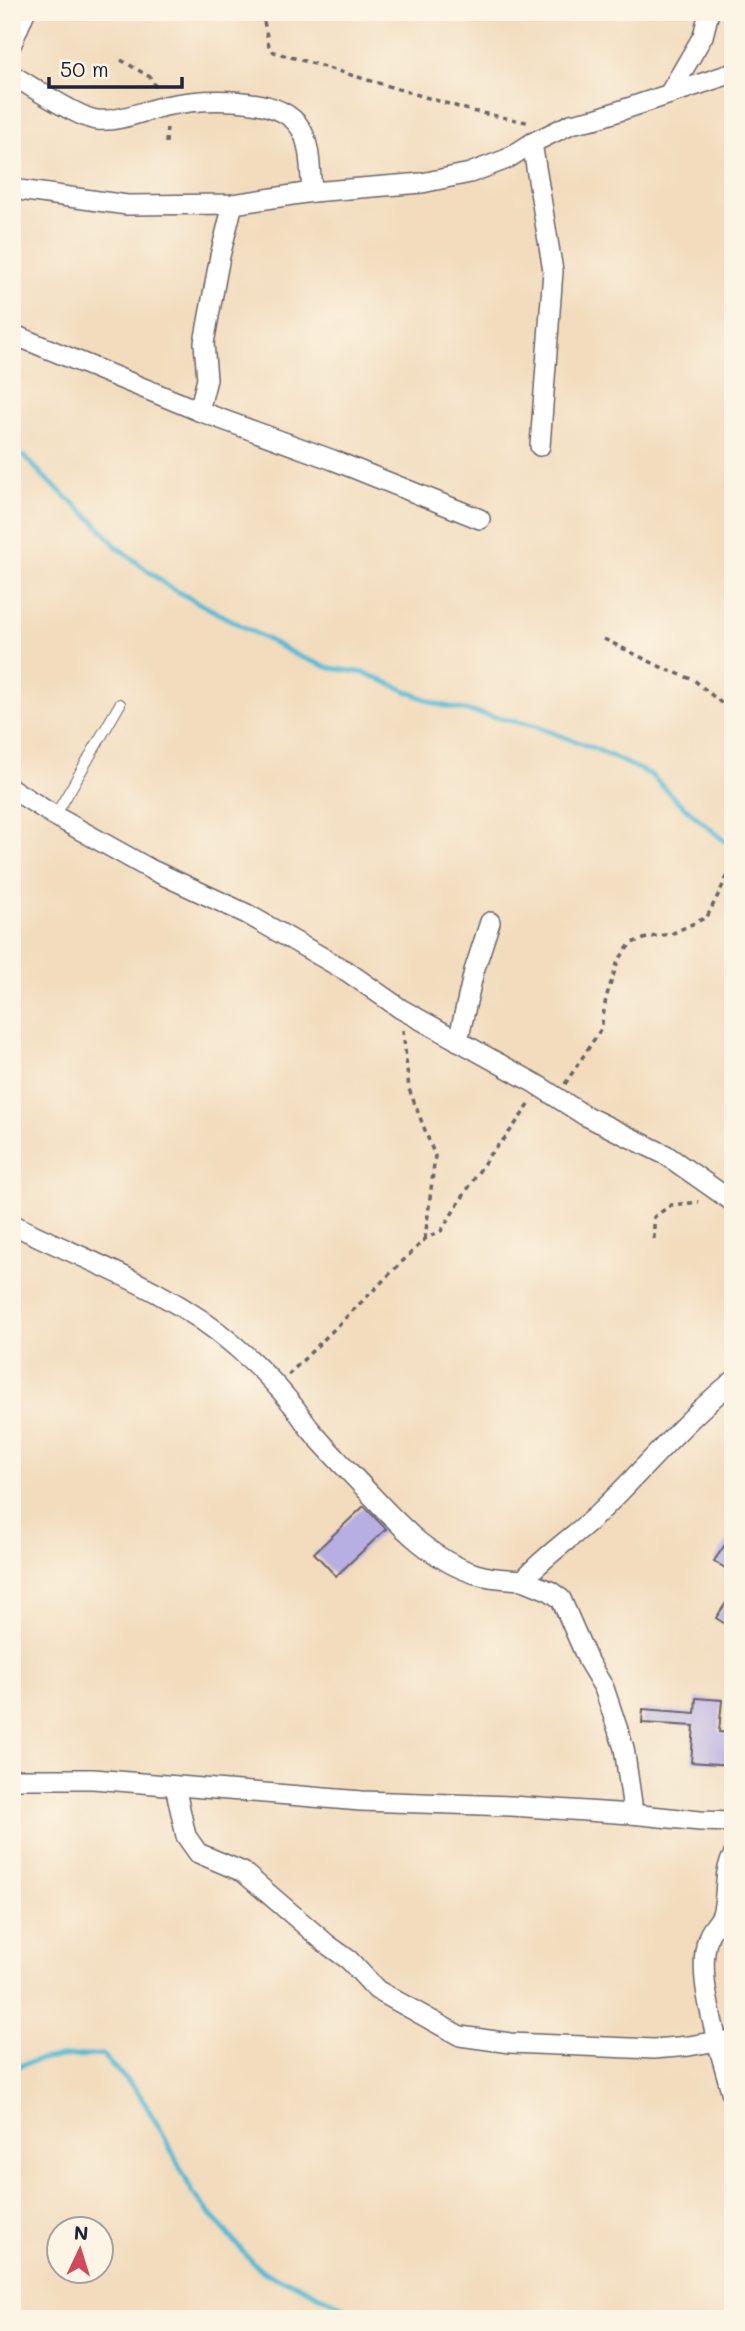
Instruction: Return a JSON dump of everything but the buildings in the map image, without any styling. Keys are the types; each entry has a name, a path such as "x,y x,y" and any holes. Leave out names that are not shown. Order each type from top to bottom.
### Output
{"street":[{"path":"12,43 25,12"},
{"path":"669,94 703,36 709,12"},
{"path":"12,189 127,205 233,204 312,192 422,183 470,173 507,159 532,143 578,122 598,118 733,73"},
{"path":"12,75 95,120 219,99 274,109 294,121 304,136 312,192"},
{"path":"532,143 552,271 540,446"},
{"path":"199,411 207,379 204,343 220,256 233,204"},
{"path":"12,334 199,411 333,460 480,519"},
{"path":"12,789 150,869 247,914 348,972 401,1009 584,1115 666,1155 728,1199"},
{"path":"458,1041 474,971 490,922"},
{"path":"12,1224 124,1275 179,1304 235,1346 292,1403 309,1427 400,1526 428,1549 453,1565 475,1574 496,1579 523,1580 550,1591 561,1599 588,1661 604,1688 624,1748 632,1803 631,1814"},
{"path":"523,1580 537,1564 601,1511 709,1400 733,1381"},
{"path":"12,1779 93,1779 362,1801 511,1806 733,1822"},
{"path":"175,1786 186,1836 198,1853 243,1872 349,1960 377,1990 460,2036 510,2043 653,2049 725,2041"},
{"path":"733,1856 727,1869 722,1915 708,1936 705,1969 707,1995 725,2041 733,2098"}],"lane":[{"path":"55,816 120,704"}],"path":[{"path":"262,12 269,46 274,51 472,111 560,129"},
{"path":"604,639 694,680 733,713"},
{"path":"277,1387 425,1239 441,1231 490,1154 549,1093 601,1029 606,998 618,961 631,943 671,934 707,917 733,865"},
{"path":"401,1009 409,1088 435,1156 425,1239"},
{"path":"654,1239 654,1217 671,1205 728,1199"}],"waterway":[{"path":"24,456 95,522 117,547 169,587 298,656 330,668 365,673 437,704 535,726 596,749 651,775 733,848"},
{"path":"12,2070 43,2059 102,2055 138,2092 193,2193 251,2261 264,2272 294,2283 367,2319"}]}
